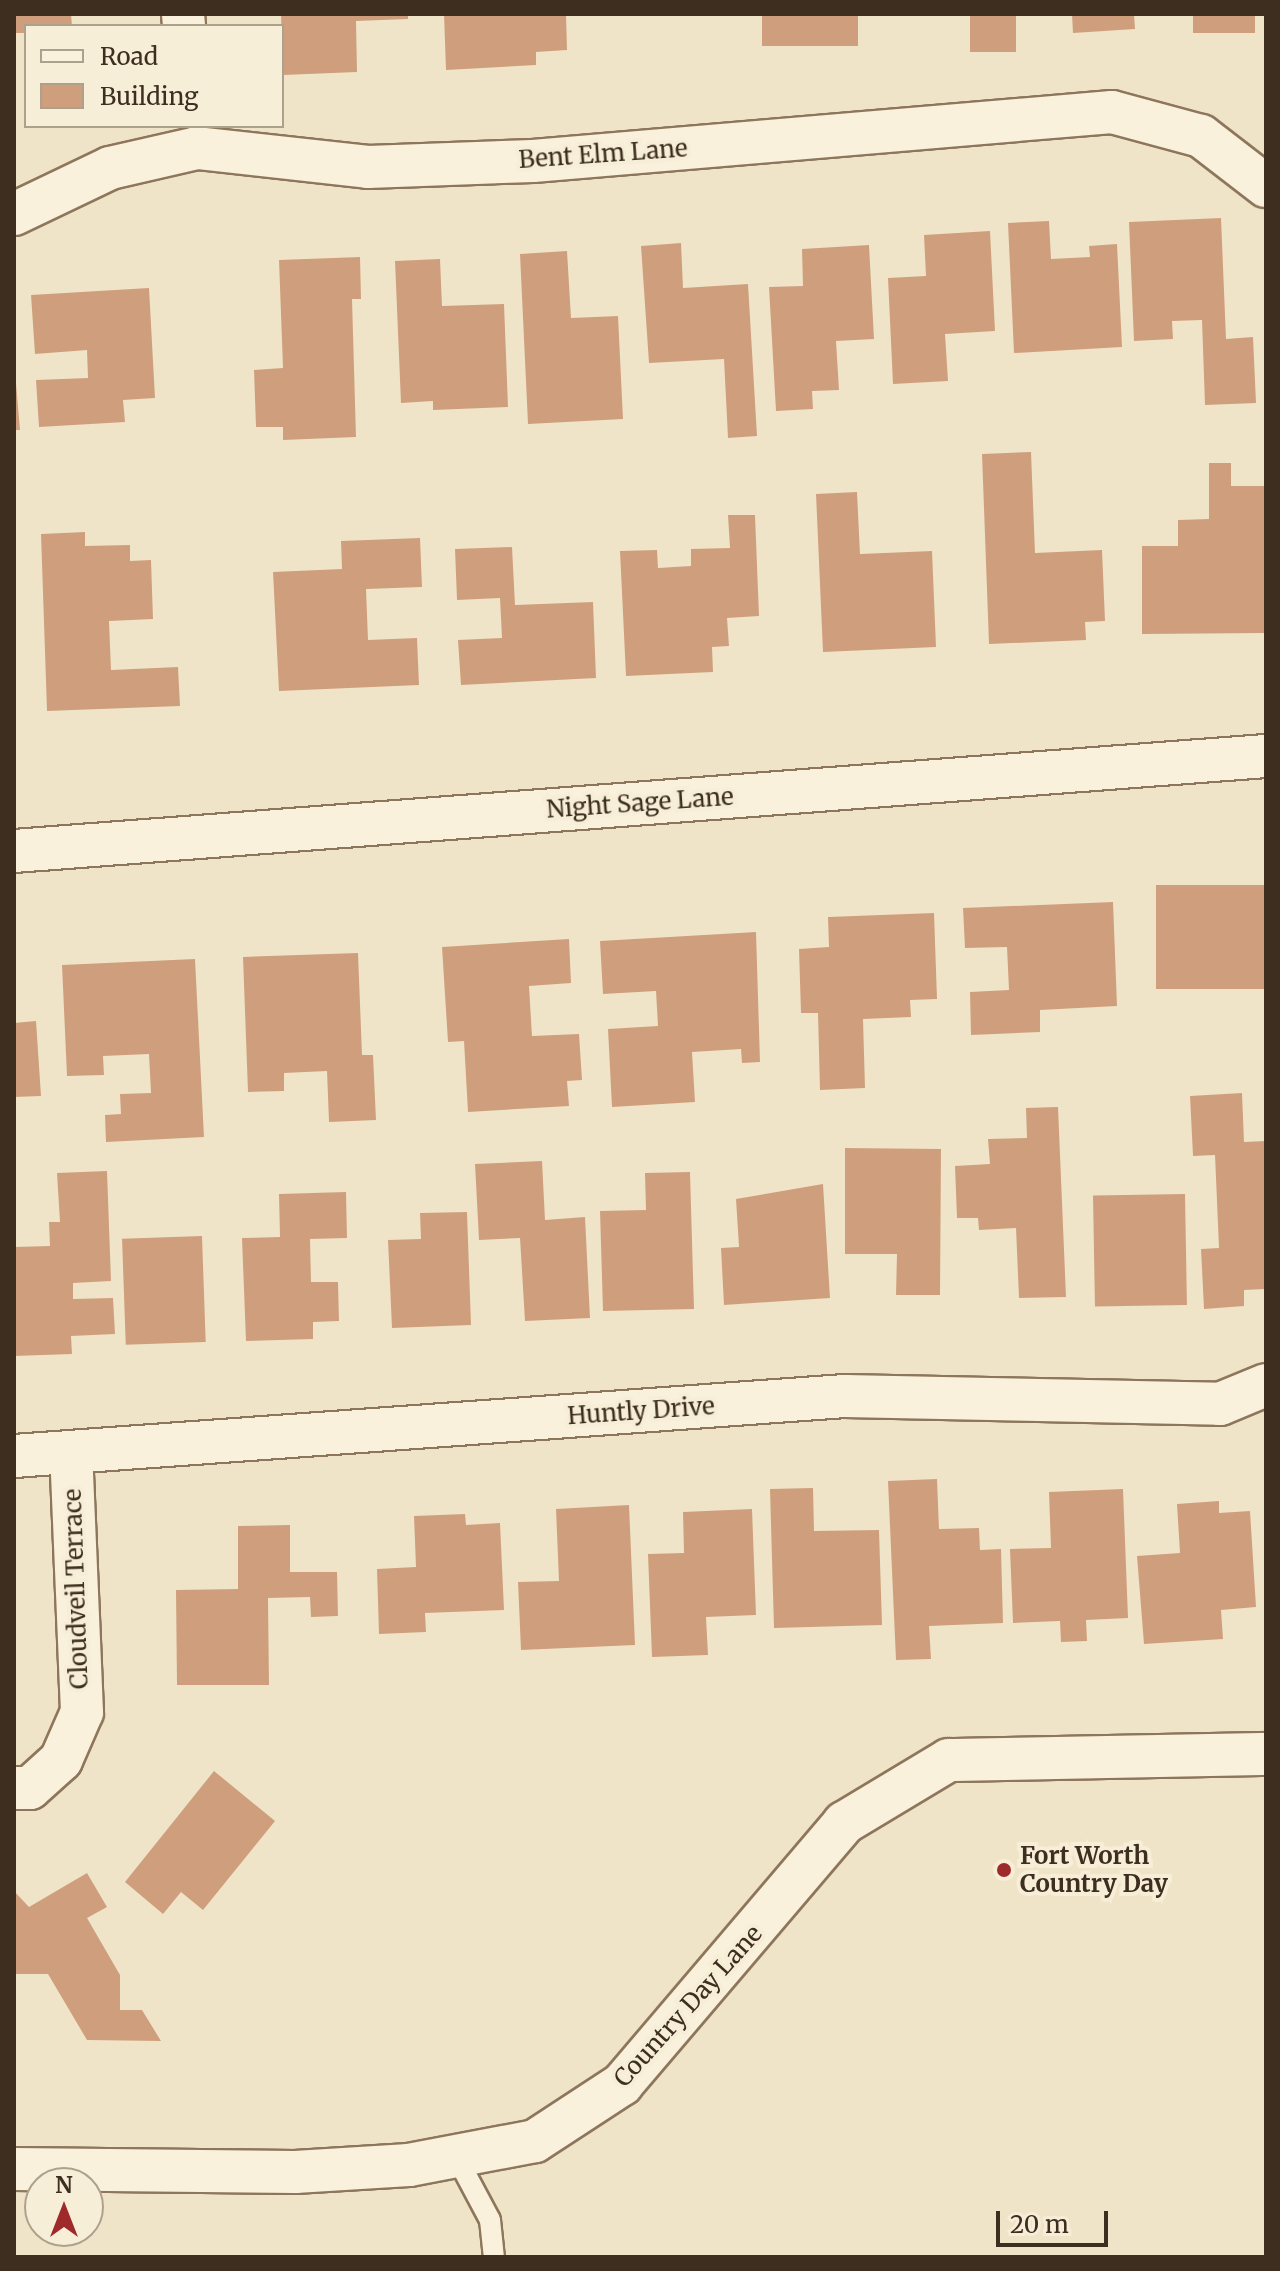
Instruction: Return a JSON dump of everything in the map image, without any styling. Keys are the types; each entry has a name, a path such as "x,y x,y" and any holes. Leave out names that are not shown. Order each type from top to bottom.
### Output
{"street":[{"name":"Bent Elm Lane","path":"14,214 110,168 196,137 368,167 533,161 1112,112 1201,136 1266,186"},
{"name":"Night Sage Lane","path":"14,851 1266,756"},
{"name":"Huntly Drive","path":"14,1456 845,1396 1220,1404 1266,1385"},
{"name":"Cloudveil Terrace","path":"14,1788 30,1788 61,1760 82,1712 71,1452"},
{"name":"Country Day Lane","path":"14,2169 295,2172 457,2158 535,2141 622,2084 844,1823 949,1760 1266,1754"}],"lane":[{"path":"457,2158 490,2220 494,2257"}],"building":[{"path":"14,14 71,14 72,24 24,24 24,33 14,33"},
{"path":"281,14 408,14 408,19 356,21 357,72 284,75 284,24 281,24"},
{"path":"444,14 566,14 567,50 536,52 536,65 446,70"},
{"path":"762,14 858,14 858,46 762,46"},
{"path":"970,14 1016,14 1016,52 970,52"},
{"path":"1072,14 1134,14 1135,29 1073,33"},
{"path":"1193,14 1255,14 1255,33 1193,33"},
{"path":"1221,218 1226,339 1253,337 1256,403 1205,405 1202,320 1172,321 1173,339 1134,341 1129,222"},
{"path":"1049,221 1051,259 1090,257 1089,246 1117,244 1122,347 1014,353 1008,223"},
{"path":"990,231 995,331 945,334 948,381 893,384 888,278 926,276 924,235"},
{"path":"681,243 683,288 748,284 757,436 728,438 724,359 649,363 641,246"},
{"path":"869,245 874,339 836,341 839,390 812,391 813,409 776,411 769,287 803,286 802,249"},
{"path":"567,251 571,318 618,316 623,419 528,424 520,254"},
{"path":"360,257 361,299 352,299 356,437 283,440 283,427 256,427 254,370 283,368 279,260"},
{"path":"440,259 442,306 504,304 508,407 433,410 433,401 401,403 395,261"},
{"path":"149,288 155,398 123,400 125,422 39,427 36,380 88,378 87,350 35,354 31,295"},
{"path":"14,360 20,430 14,430"},
{"path":"1031,452 1035,553 1102,550 1105,621 1085,622 1086,640 989,644 982,454"},
{"path":"1209,463 1231,463 1231,486 1266,486 1266,633 1142,634 1142,546 1178,546 1178,520 1209,519"},
{"path":"857,492 860,554 932,551 936,647 823,652 816,494"},
{"path":"728,515 755,515 759,616 727,618 729,646 712,647 713,672 626,676 620,551 657,550 658,568 691,566 691,549 730,548"},
{"path":"85,532 85,546 130,545 130,561 151,560 153,619 109,621 111,670 178,667 180,706 47,711 41,534"},
{"path":"420,538 422,587 366,589 368,640 417,638 419,685 279,691 273,572 342,569 341,541"},
{"path":"512,547 515,605 593,602 596,678 461,685 458,640 502,638 500,598 457,600 455,549"},
{"path":"1156,885 1266,885 1266,989 1156,989"},
{"path":"1113,902 1117,1006 1040,1010 1040,1032 971,1035 970,992 1009,990 1007,947 965,948 963,908"},
{"path":"934,913 937,999 910,1000 911,1017 863,1019 865,1088 820,1090 818,1013 801,1013 799,949 829,947 828,917"},
{"path":"756,932 760,1062 742,1063 741,1049 692,1052 695,1102 612,1107 608,1029 658,1026 656,991 603,994 600,941"},
{"path":"569,939 571,983 529,986 532,1036 579,1034 582,1080 567,1081 569,1106 468,1112 464,1041 448,1042 442,947"},
{"path":"358,953 362,1055 373,1055 376,1120 329,1122 327,1071 284,1073 284,1091 248,1092 243,957"},
{"path":"195,959 204,1137 106,1142 105,1115 121,1114 120,1094 151,1093 149,1054 103,1056 104,1075 67,1076 62,965"},
{"path":"36,1021 41,1096 14,1097 14,1023"},
{"path":"1242,1093 1244,1142 1266,1141 1266,1289 1244,1290 1244,1306 1204,1309 1201,1249 1219,1248 1215,1155 1193,1156 1190,1096"},
{"path":"1058,1107 1066,1297 1019,1298 1016,1228 979,1230 978,1218 957,1218 955,1166 990,1164 988,1139 1027,1138 1026,1108"},
{"path":"845,1148 941,1149 940,1295 896,1295 897,1254 845,1254"},
{"path":"542,1161 545,1220 585,1217 590,1318 525,1321 520,1238 479,1240 475,1164"},
{"path":"107,1171 111,1281 73,1283 73,1299 113,1298 115,1334 71,1336 72,1354 14,1356 14,1247 50,1246 49,1222 60,1222 57,1173"},
{"path":"690,1172 694,1309 603,1311 600,1211 646,1210 645,1173"},
{"path":"823,1184 830,1298 724,1305 721,1248 739,1247 736,1199"},
{"path":"346,1192 347,1238 310,1239 311,1282 338,1282 339,1321 313,1322 313,1339 246,1341 242,1238 280,1237 279,1194"},
{"path":"1185,1194 1187,1305 1095,1307 1093,1196"},
{"path":"467,1212 471,1325 392,1328 388,1240 421,1239 420,1213"},
{"path":"202,1236 206,1342 126,1345 122,1239"},
{"path":"937,1479 939,1529 979,1528 980,1550 1001,1549 1003,1623 929,1626 931,1659 896,1660 888,1481"},
{"path":"813,1488 814,1531 879,1530 882,1625 774,1628 770,1489"},
{"path":"1123,1489 1128,1618 1086,1620 1087,1641 1061,1642 1060,1621 1013,1623 1010,1549 1051,1548 1049,1492"},
{"path":"1219,1501 1219,1513 1250,1511 1256,1607 1221,1610 1223,1639 1144,1644 1137,1556 1180,1553 1177,1504"},
{"path":"629,1505 635,1645 521,1650 518,1582 559,1581 556,1509"},
{"path":"752,1509 756,1615 706,1617 708,1655 652,1657 648,1554 684,1553 683,1512"},
{"path":"465,1514 466,1525 500,1523 504,1610 425,1613 426,1632 379,1634 377,1569 416,1567 414,1516"},
{"path":"290,1525 290,1572 337,1572 338,1616 311,1617 310,1597 268,1598 269,1685 177,1685 176,1590 238,1589 238,1526"},
{"path":"214,1771 275,1821 203,1910 181,1892 163,1914 125,1882"},
{"path":"87,1873 107,1907 87,1918 120,1975 120,2010 142,2010 161,2041 87,2040 48,1974 14,1974 14,1891 29,1907"}],"place":[{"name":"Fort Worth Country Day","path":"1004,1870"}]}
